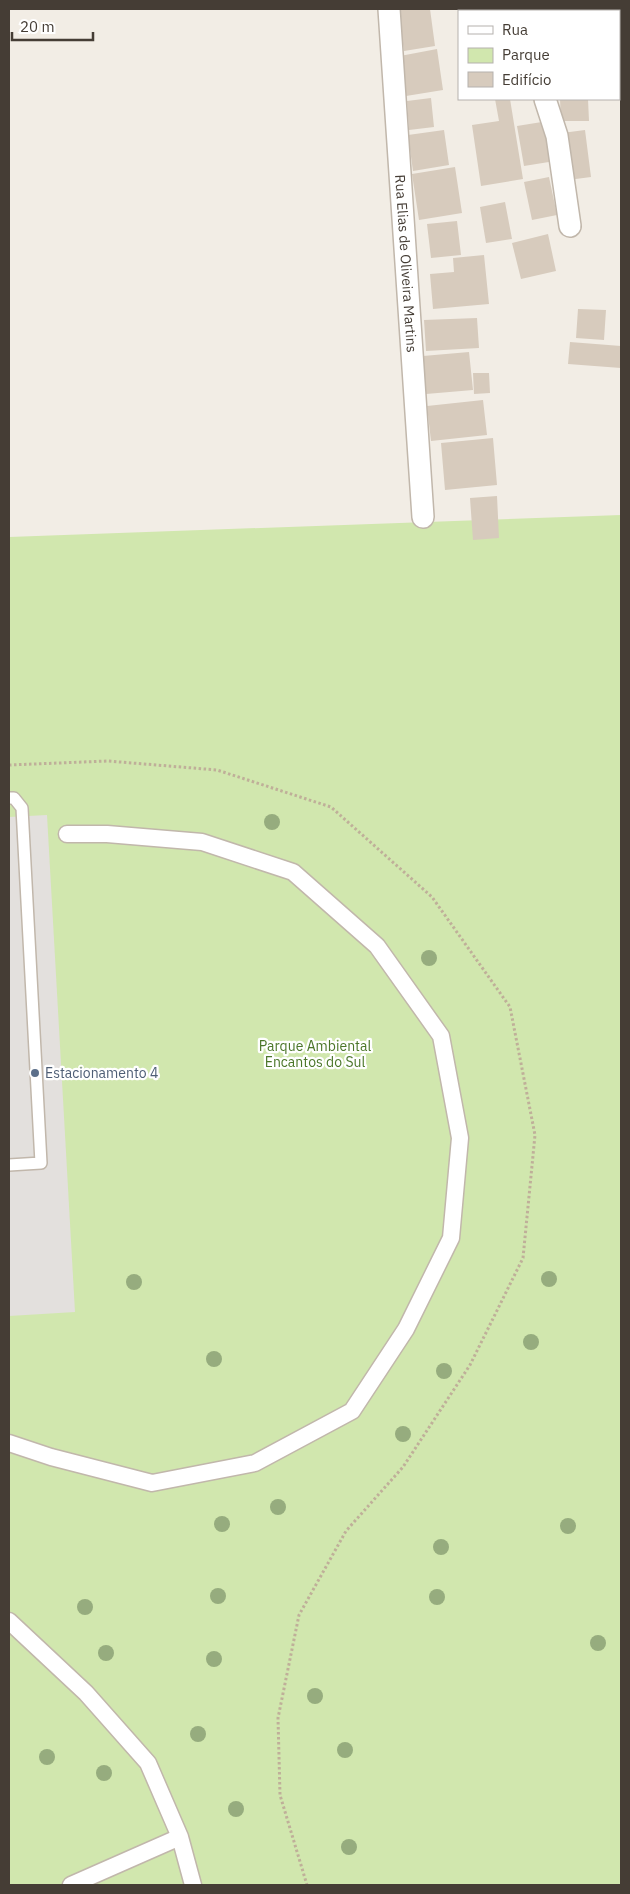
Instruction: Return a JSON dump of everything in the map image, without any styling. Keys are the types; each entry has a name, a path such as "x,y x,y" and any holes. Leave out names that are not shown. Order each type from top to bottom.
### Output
{"street":[{"name":"Rua Elias de Oliveira Martins","path":"389,9 424,517"},
{"path":"545,100 556,136 570,226"},
{"path":"9,1443 51,1457 152,1483 255,1463 352,1411 406,1329 451,1238 460,1138 441,1036 377,946 293,872 202,842 107,834 67,834"},
{"path":"9,1621 86,1693 148,1763 180,1837 193,1885"},
{"path":"71,1885 180,1837"}],"lane":[{"path":"9,798 14,798 22,808 41,1163 9,1165"}],"path":[{"path":"9,765 108,761 217,770 331,807 432,897 510,1007 534,1135 523,1258 470,1365 403,1467 346,1530 299,1614 278,1718 280,1795 307,1885"}],"green space":[{"name":"Parque Ambiental Encantos do Sul","path":"621,515 621,1885 9,1885 9,537"}],"shaded area":[{"name":"Estacionamento 4","path":"47,815 75,1312 9,1316 9,817"}],"building":[{"path":"398,9 430,9 435,46 404,51"},
{"path":"590,9 590,10 544,10"},
{"path":"437,49 443,90 406,96 400,56"},
{"path":"431,98 434,127 409,130 407,101"},
{"path":"495,100 510,100 523,179 481,186 472,125 499,121"},
{"path":"560,100 588,100 589,121 561,121"},
{"path":"548,121 555,161 524,166 517,126"},
{"path":"444,130 449,165 413,171 408,135"},
{"path":"585,130 591,177 568,180 562,133"},
{"path":"455,167 462,213 419,220 412,174"},
{"path":"549,177 557,215 532,220 524,182"},
{"path":"505,202 512,239 486,243 480,207"},
{"path":"457,221 461,255 431,258 427,224"},
{"path":"548,234 556,271 521,279 512,243"},
{"path":"484,255 489,304 433,309 430,274 454,272 453,258"},
{"path":"578,309 606,310 604,340 576,338"},
{"path":"477,318 479,348 426,351 424,320"},
{"path":"570,342 621,346 621,368 568,364"},
{"path":"469,352 473,390 426,394 423,356"},
{"path":"473,373 489,373 490,393 474,394"},
{"path":"483,400 487,435 431,441 427,406"},
{"path":"493,438 497,485 445,490 441,443"},
{"path":"497,496 499,538 473,540 470,498"}],"place":[{"name":"Estacionamento 4","path":"35,1073"}]}
